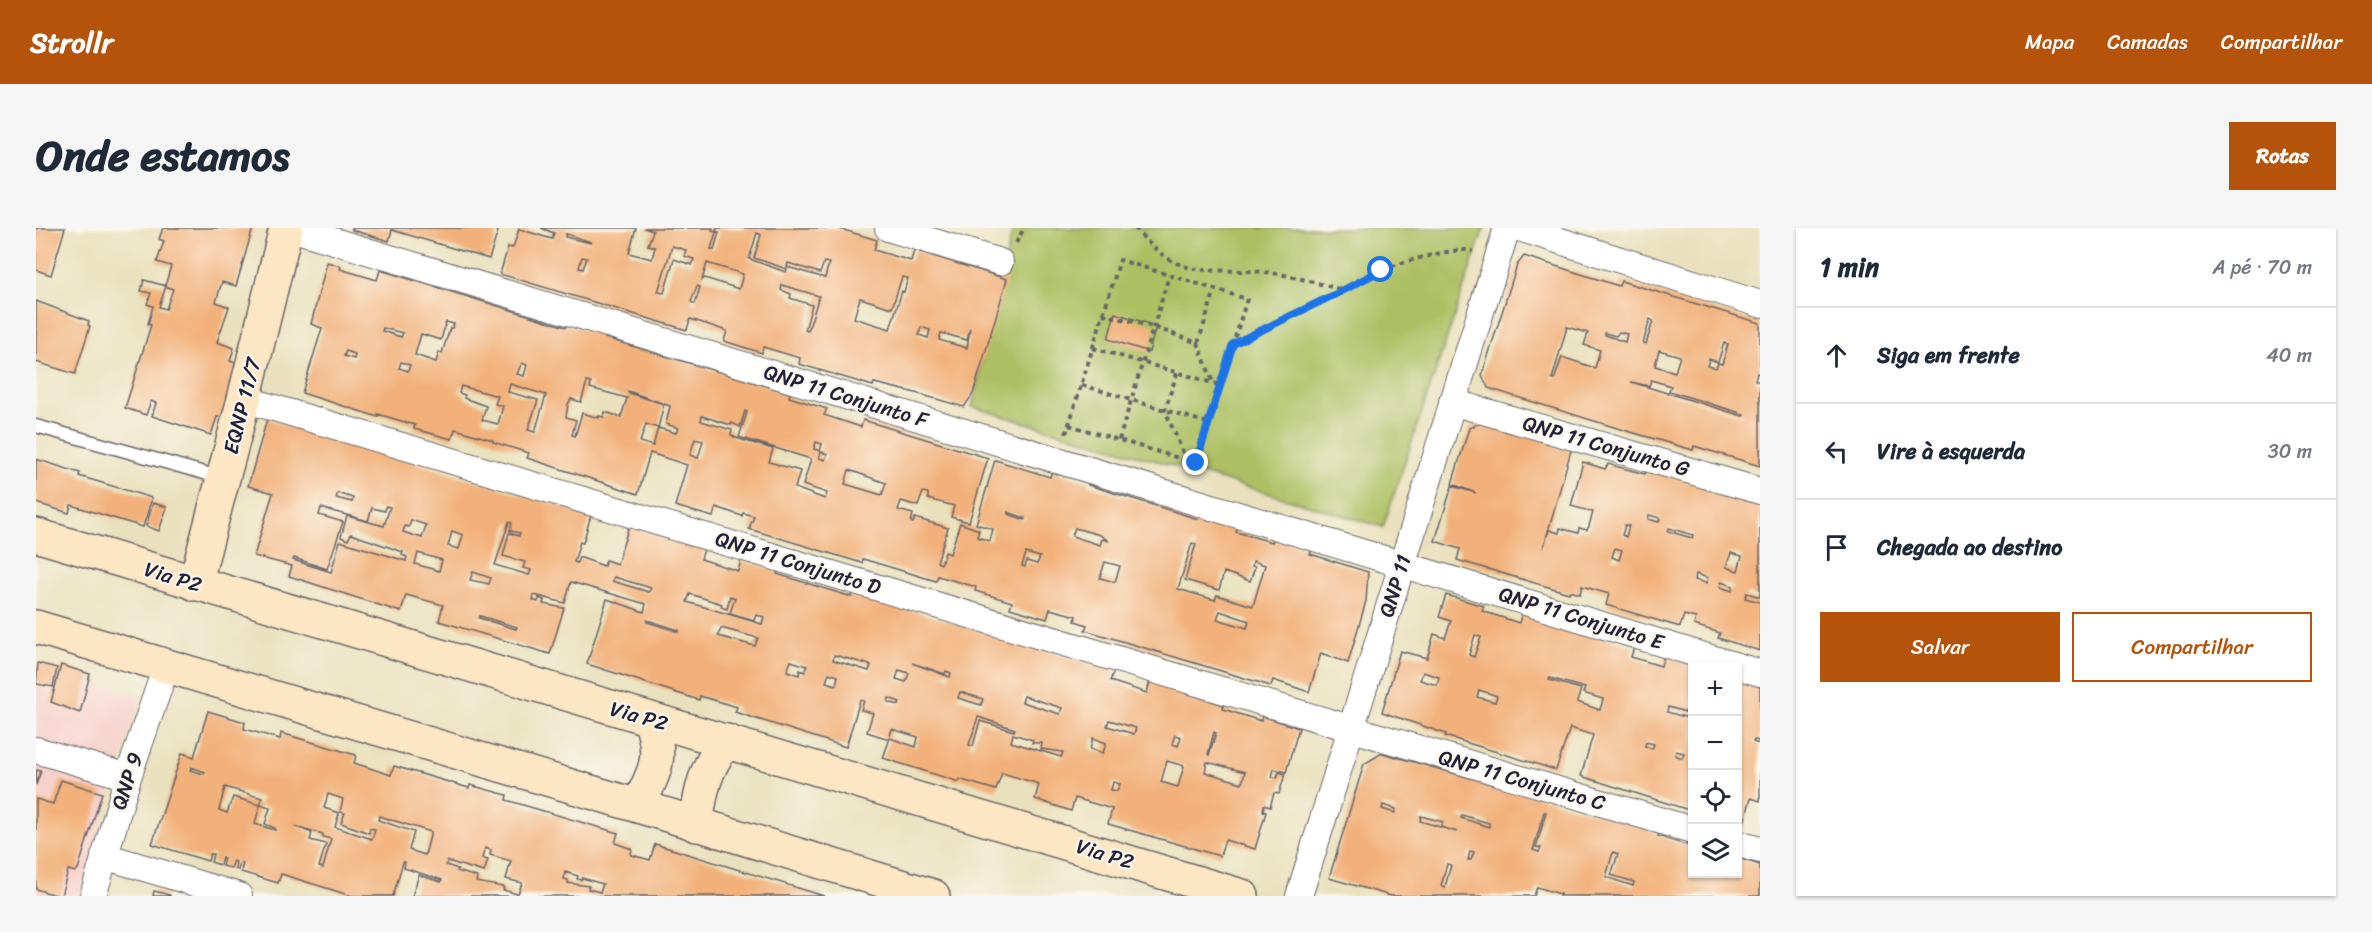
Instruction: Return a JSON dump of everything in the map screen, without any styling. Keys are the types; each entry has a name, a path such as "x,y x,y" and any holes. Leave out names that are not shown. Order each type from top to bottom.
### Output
{"main road":[{"name":"EQNP 11/7","path":"195,584 286,228"},
{"name":"Via P2","path":"36,535 1242,896"},
{"path":"36,627 933,896"},
{"path":"638,806 653,776 658,754 658,740 650,720"},
{"path":"696,825 700,792 709,766 727,741"}],"street":[{"name":"QNP 11 Conjunto F","path":"291,228 1402,564"},
{"path":"888,228 1000,262"},
{"name":"QNP 11","path":"1299,896 1507,228"},
{"path":"1519,228 1546,232 1760,304"},
{"name":"QNP 11 Conjunto D","path":"244,399 1351,729"},
{"name":"QNP 11 Conjunto G","path":"1452,402 1760,491"},
{"name":"QNP 11 Conjunto E","path":"1402,564 1760,673"},
{"name":"QNP 9","path":"93,896 128,777 166,667"},
{"name":"QNP 11 Conjunto C","path":"1351,729 1688,829"},
{"path":"36,750 128,777"},
{"path":"1742,845 1760,850"},
{"path":"104,856 239,896"}],"lane":[{"path":"36,426 223,478"}],"path":[{"path":"1135,228 1152,248 1169,260 1192,269 1213,272 1264,272 1344,290"},
{"path":"1233,344 1381,270 1428,256 1466,249 1494,267"},
{"path":"1066,435 1120,260 1247,299 1193,472"},
{"path":"1119,440 1169,276"},
{"path":"1213,383 1198,343 1215,290"},
{"path":"1103,314 1154,327 1198,343"},
{"path":"1093,348 1220,385"},
{"path":"1177,373 1165,410 1186,460"},
{"path":"1082,385 1208,423"},
{"path":"1069,425 1196,463"}],"shaded area":[{"path":"36,662 140,697 79,896 36,896"}],"green space":[{"path":"1013,228 1484,228 1383,527 972,407"}],"building":[{"path":"36,228 65,228 51,275 36,270"},
{"path":"163,228 253,228 236,286 222,282 216,302 229,307 217,342 234,348 230,361 236,363 222,417 217,417 211,435 152,416 156,403 151,401 146,415 125,408 151,325 148,324 153,306 147,304 151,293 141,291 144,280 165,286 171,266 157,262 164,241 159,239","holes":["166,286 173,289 166,309 159,307"]},
{"path":"352,228 499,228 489,259 392,230 389,241 352,230"},
{"path":"541,228 636,228 629,253 652,259 655,247 648,245 653,231 644,228 713,228 712,231 716,232 717,228 837,228 877,240 874,250 911,261 914,250 1007,279 973,394 964,407 874,383 873,386 799,364 800,358 763,347 762,353 724,341 727,331 690,319 687,330 500,274 508,247 513,248 519,229 552,239 554,233","holes":["716,232 719,232 714,250 711,249","757,233 761,235 754,258 787,269 786,272 749,259","566,234 591,243 565,237","672,246 686,250 684,256 694,259 692,265 674,259 664,293 658,292","582,257 587,258 583,269 579,268","824,262 829,263 825,278 787,267 788,263 820,273","707,263 743,274 739,289 705,278 702,280","902,277 908,278 890,329 854,318 860,298 892,308","782,285 819,296 808,331 805,330 812,305 790,298 791,294 781,290","697,286 700,287 695,304 691,302","921,327 930,330 928,338 919,335","970,328 967,348 939,340 941,333 967,340"]},
{"path":"1524,256 1619,286 1621,281 1760,323 1760,374 1757,373 1755,380 1760,382 1760,466 1694,446 1693,450 1488,388 1482,375 1517,265","holes":["1650,319 1653,321 1646,344 1643,343","1567,327 1588,333 1584,345 1600,350 1595,368 1562,357 1554,380 1552,379","1619,332 1627,334 1625,342 1605,335 1605,333 1616,336","1724,343 1728,344 1722,364 1718,363 1716,368 1707,366 1709,359 1718,362","1659,350 1680,356 1675,372 1655,366","1651,380 1671,386 1669,391 1744,414 1743,416 1631,382 1649,386"]},
{"path":"327,262 341,266 340,269 377,280 380,270 566,327 567,324 605,336 605,338 790,393 789,397 827,409 824,415 861,427 863,420 988,458 969,522 951,517 954,506 928,499 928,493 923,492 918,506 901,501 898,510 913,514 911,522 913,523 915,518 948,528 937,562 941,564 945,552 950,554 960,523 979,530 977,537 990,541 993,529 976,524 995,460 1050,477 1052,471 1088,482 1088,485 1198,519 1200,515 1238,526 1236,532 1272,542 1274,538 1312,549 1310,554 1368,572 1366,601 1348,663 1321,653 1309,692 1273,680 1271,686 1085,630 1087,625 1075,621 1076,616 1050,609 1047,619 1010,608 1012,602 975,591 976,587 938,576 936,581 863,559 862,563 749,529 754,516 743,513 742,516 716,507 713,517 675,506 687,465 650,453 638,494 527,458 529,453 493,442 493,440 455,429 452,439 414,429 415,425 378,414 378,417 302,393 322,328 311,324","holes":["446,322 454,324 450,328 442,353 439,352 436,362 415,355 421,334 441,340","383,328 403,333 401,337 382,331","346,351 355,354 354,359 344,356","401,362 410,365 408,371 399,368","522,363 527,365 524,376 517,374","587,382 591,383 590,388 627,398 621,417 605,412 604,417 599,416 599,418 582,413 575,436 572,435 576,420 566,417 571,399 581,402","510,384 546,395 535,432 528,430 538,400 508,392","461,386 498,396 495,404 503,406 498,424 482,420 486,406 464,398 465,395 459,393","628,391 670,406 666,424 678,428 676,433 658,428 664,404 628,393","745,411 747,412 739,437 811,459 803,485 827,493 825,499 795,488 800,471 769,462 773,449 736,438 731,435 732,430 701,421 702,416 731,425 732,423 740,427","646,424 658,428 653,446 640,442","695,439 703,441 698,458 690,455","816,442 822,444 820,451 814,449","821,452 827,454 825,460 819,458","849,470 886,483 882,495 845,484","1008,512 1025,518 1025,520 1008,514","1075,528 1100,535 1109,541 1102,539 1100,545 1072,536","1192,543 1196,544 1185,580 1219,590 1224,572 1250,581 1255,567 1252,566 1253,561 1265,565 1253,606 1217,595 1215,600 1178,589","1026,553 1040,557 1037,564 1027,561 1025,567 1022,566","1105,562 1120,566 1115,582 1100,578","1220,611 1249,621 1247,628 1217,619"]},
{"path":"36,301 89,321 90,326 75,374 36,362"},
{"path":"1115,313 1156,326 1149,352 1108,339"},
{"path":"267,419 591,515 583,543 580,542 574,562 577,563 579,557 604,566 606,560 617,564 629,526 704,549 701,559 738,571 741,560 778,571 777,574 852,597 853,593 1114,671 1110,681 1147,693 1150,681 1224,705 1223,709 1261,721 1262,716 1299,728 1286,772 1274,769 1272,777 1277,778 1279,772 1285,774 1279,794 1274,793 1270,807 1264,805 1263,811 1266,812 1255,849 1225,840 1220,856 1108,824 1112,809 1075,798 1071,811 1035,799 1039,784 1002,773 996,790 959,779 959,782 883,758 890,738 916,747 918,737 892,729 889,739 867,732 873,713 861,710 864,701 860,700 846,747 735,712 737,707 700,696 699,700 587,664 607,599 644,612 646,604 571,582 565,603 534,595 533,600 538,602 539,598 544,600 543,604 564,608 550,654 439,621 443,605 406,595 401,612 289,576 292,566 254,556 273,493 248,486","holes":["338,493 353,498 352,502 336,498","386,506 390,507 384,526 347,516 341,537 348,540 351,534 403,552 402,555 407,557 406,561 340,541 331,572 293,560 294,558 327,569 343,522 319,515 321,508 368,521 372,508 385,511","411,520 426,525 422,538 403,532 405,526 409,527","509,522 512,523 510,531 520,533 519,536 509,533 503,556 525,562 523,568 531,570 529,575 495,565","452,531 463,535 459,549 448,546","418,553 442,560 439,571 415,564","473,572 491,578 489,584 470,580","614,577 651,588 649,592 612,581","690,594 722,604 721,607 727,609 730,596 735,598 730,613 754,620 756,615 764,617 762,624 687,602","480,616 517,627 516,629 479,618","647,620 679,630 679,632 647,622","721,628 758,638 755,646 718,636","834,655 871,665 869,671 833,660","791,661 807,666 805,672 800,670 799,675 787,671","912,663 945,674 946,671 951,673 950,677","899,670 909,673 906,682 896,679","829,673 838,676 836,685 826,682","960,692 983,699 981,705 958,698","1024,696 1062,708 1060,714 1022,702","889,698 900,702 899,705 888,702","978,717 1015,729 1014,731 980,721 973,746 969,745","1109,720 1136,728 1134,734 1107,726","1214,732 1216,733 1209,755 1208,754","1013,734 1033,740 1032,743 1042,743 1041,749 1063,752 1061,757 1011,742","1175,735 1181,737 1178,746 1172,744","1093,738 1106,743 1103,753 1090,749","1167,761 1184,766 1178,787 1161,782","1207,762 1245,772 1242,783 1205,772","1113,782 1120,784 1117,791 1111,790"]},
{"path":"1482,422 1572,447 1543,549 1549,530 1559,533 1560,528 1578,533 1579,528 1587,530 1589,526 1593,512 1571,506 1583,462 1605,469 1608,464 1645,474 1647,469 1760,503 1760,597 1747,593 1745,598 1760,602 1760,651 1718,638 1720,633 1694,625 1696,618 1684,615 1680,627 1606,605 1609,594 1582,586 1580,594 1570,591 1569,593 1457,560 1460,549 1435,541 1452,486 1476,493 1452,484 1469,428","holes":["1649,515 1660,518 1659,522 1648,519","1625,525 1629,526 1626,537 1622,535","1669,528 1693,535 1692,538 1668,531","1615,548 1622,550 1619,560 1612,557","1731,553 1742,556 1738,571 1726,567","1696,574 1708,578 1706,583 1695,580","1721,582 1733,586 1732,591 1720,587"]},
{"path":"36,459 80,473 79,476 152,498 143,527 71,505 69,513 36,503"},
{"path":"153,503 167,507 159,531 146,526"},
{"path":"1446,595 1484,606 1482,611 1519,623 1522,613 1634,647 1631,657 1661,666 1664,656 1688,663 1688,713 1668,707 1667,712 1688,718 1688,810 1581,776 1593,735 1570,728 1556,770 1445,736 1446,734 1382,712 1400,651 1427,658 1434,634 1445,638 1451,621 1439,617","holes":["1475,635 1481,637 1474,657 1469,655","1423,672 1439,677 1437,685 1420,680","1550,678 1585,688 1583,693 1603,699 1600,710 1577,702 1581,689 1549,680","1479,690 1497,696 1495,702 1477,697","1646,742 1654,744 1652,749 1645,746","1676,751 1684,753 1682,758 1675,755"]},
{"path":"38,663 57,668 53,687 36,684"},
{"path":"61,665 90,674 80,713 51,702"},
{"path":"1742,679 1760,684 1760,741 1754,740 1753,742 1760,744 1760,801 1751,798 1743,826"},
{"path":"208,711 245,722 244,729 280,739 281,733 356,755 354,763 391,775 394,766 469,788 470,785 507,795 506,800 618,833 615,843 632,849 632,855 650,860 655,844 824,896 412,896 419,875 441,882 442,880 404,868 405,862 403,862 393,896 352,896 281,874 278,883 241,872 243,863 240,863 238,870 235,869 236,862 234,861 231,868 222,866 224,858 222,857 220,865 211,862 213,854 210,854 208,861 152,844 182,753 194,757","holes":["191,767 205,772 204,774 190,770","225,787 262,798 260,805 233,797 227,813 219,810","328,794 343,799 340,812 345,813 341,823 369,833 370,828 375,829 372,839 335,827 339,813 324,808","260,805 270,808 265,824 275,830 255,824","379,816 431,832 425,855 409,850 414,832 378,820","295,826 323,834 323,837 331,839 323,868 319,867 326,844 310,840 312,833","485,848 491,850 490,855 511,861 506,879 522,883 518,894 503,890 504,887 476,882 477,877 446,865 447,861 484,872 488,860 482,858","565,872 578,876 577,879 582,878 603,884 600,892 588,889 589,886 568,883 568,880 564,879"]},
{"path":"1382,753 1623,821 1688,846 1688,878 1742,878 1742,859 1760,865 1760,896 1559,896 1560,894 1537,887 1534,896 1391,896 1329,878 1364,764","holes":["1383,805 1396,809 1395,813 1382,809","1544,812 1546,812 1536,847 1541,848 1539,852 1533,850","1462,815 1489,823 1489,827 1461,818","1421,816 1443,822 1441,827 1457,832 1420,821","1470,851 1474,852 1471,860 1468,860","1613,852 1618,854 1611,875 1634,882 1633,886 1606,877","1447,864 1451,865 1445,887 1441,886"]},
{"path":"36,770 41,771 36,785"},
{"path":"61,780 102,793 78,869 75,872 68,870 61,896 58,896 36,889 36,799 53,804"},
{"path":"154,891 170,895 170,896 153,896"}],"route":[{"path":"1196,463 1233,344 1381,270"}]}
